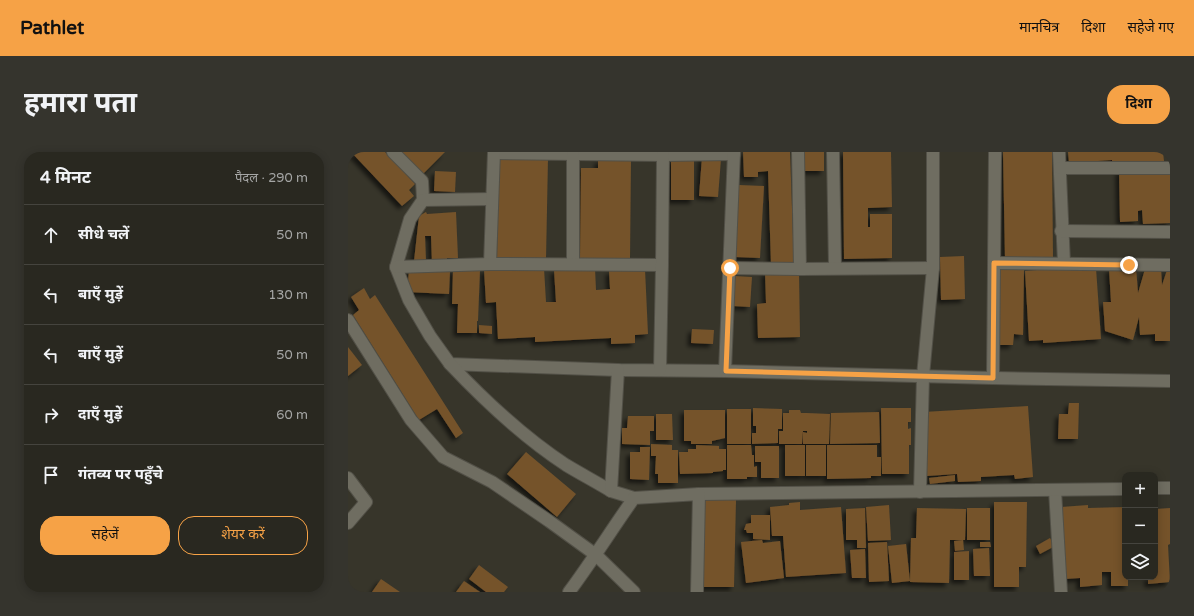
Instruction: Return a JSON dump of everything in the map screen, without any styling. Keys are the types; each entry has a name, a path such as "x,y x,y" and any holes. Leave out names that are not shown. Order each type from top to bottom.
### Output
{"street":[{"path":"393,152 422,181 423,200 410,219 396,266 409,300 430,336 450,364 488,402 523,432 565,464 611,491 634,498 699,494 1122,489"},
{"path":"798,152 800,269"},
{"path":"832,152 835,268"},
{"path":"920,492 922,376 933,268 933,152"},
{"path":"993,378 995,152"},
{"path":"1059,152 1064,263"},
{"path":"490,264 494,153 573,155 734,153 726,371"},
{"path":"573,155 574,264"},
{"path":"660,370 663,155"},
{"path":"1060,168 1170,168"},
{"path":"423,200 492,199"},
{"path":"1062,231 1170,232"},
{"path":"994,263 1170,265"},
{"path":"396,266 490,264 662,265"},
{"path":"730,268 933,268"},
{"path":"348,320 411,420 443,457 492,482 598,552 634,592"},
{"path":"450,364 618,370 1170,381"},
{"path":"611,491 618,370"},
{"path":"348,478 366,502 348,523"},
{"path":"1158,488 1170,488"},
{"path":"1055,490 1061,592"},
{"path":"697,592 699,494"},
{"path":"569,592 634,498"}],"building":[{"path":"351,152 385,152 415,184 409,190 414,196 402,206"},
{"path":"402,152 445,152 423,174"},
{"path":"743,152 790,152 794,264 771,264 768,171 758,172 758,177 744,177"},
{"path":"804,152 824,152 824,171 804,171"},
{"path":"843,152 891,152 892,207 868,208 868,227 870,227 870,214 892,214 892,258 844,259"},
{"path":"1003,152 1052,152 1053,258 1005,259"},
{"path":"1068,152 1163,152 1164,161 1130,163 1130,161 1112,162 1112,160 1069,163"},
{"path":"498,157 548,158 546,259 497,259"},
{"path":"702,157 721,159 718,197 699,196"},
{"path":"671,159 694,159 694,200 671,200"},
{"path":"598,160 631,160 630,259 580,259 581,168 598,168"},
{"path":"1119,170 1170,172 1170,223 1143,224 1142,210 1138,211 1138,221 1120,222"},
{"path":"435,171 456,172 455,192 434,191"},
{"path":"739,185 764,186 760,258 735,257"},
{"path":"426,212 427,214 456,212 458,258 447,258 447,263 432,263 431,236 425,236 426,261 414,261 419,216"},
{"path":"964,256 965,299 941,300 940,257"},
{"path":"1136,267 1138,293 1145,269 1161,268 1162,285 1167,270 1170,269 1170,341 1155,341 1155,334 1140,335 1139,317 1133,340 1105,331 1103,302 1111,302 1109,269"},
{"path":"544,268 546,302 556,302 554,270 595,268 596,290 610,289 609,271 645,269 648,334 635,335 635,343 611,344 611,338 535,342 535,337 498,339 496,302 486,303 484,270"},
{"path":"1062,268 1062,270 1096,268 1101,339 1043,343 1043,340 1029,341 1025,271"},
{"path":"409,270 450,271 449,294 407,292"},
{"path":"453,270 480,270 477,333 457,333 458,304 452,304"},
{"path":"998,270 1024,270 1023,335 1014,334 1013,345 996,345"},
{"path":"799,271 800,337 758,338 757,304 766,303 765,272"},
{"path":"735,276 752,277 750,307 733,306"},
{"path":"364,288 370,299 375,295 463,433 456,438 437,409 419,420 353,315 359,310 351,297"},
{"path":"479,325 492,326 492,334 479,333"},
{"path":"692,329 714,330 713,344 691,343"},
{"path":"348,347 362,365 348,376"},
{"path":"1069,403 1079,403 1078,439 1058,439 1059,414 1068,414"},
{"path":"1028,406 1033,477 1015,479 1014,475 981,477 981,481 958,482 957,474 927,476 923,412"},
{"path":"753,408 782,409 782,429 778,429 778,443 752,444 752,433 756,433 756,426 753,426"},
{"path":"881,408 911,408 911,422 908,422 908,429 911,428 911,445 909,445 909,474 882,474"},
{"path":"727,409 751,409 751,444 727,444"},
{"path":"684,410 725,410 725,438 712,441 712,444 691,444 691,441 684,441"},
{"path":"789,410 800,410 801,413 830,414 829,444 803,444 803,432 807,433 807,431 803,431 802,444 779,444 779,431 783,431 783,413 789,413"},
{"path":"879,412 880,443 830,444 831,413"},
{"path":"656,414 672,414 673,440 656,440"},
{"path":"628,416 654,416 654,431 650,431 650,445 622,444 622,428 627,428"},
{"path":"651,444 672,445 672,450 678,450 678,483 658,483 658,474 655,474 656,456 651,456"},
{"path":"696,445 719,446 719,449 726,449 726,470 713,473 680,474 679,452 688,452 688,449 696,449"},
{"path":"727,445 751,445 752,455 754,455 754,467 757,466 757,477 747,477 747,479 727,479"},
{"path":"785,445 805,445 805,476 785,476"},
{"path":"806,445 826,445 826,476 806,476"},
{"path":"827,445 877,445 877,457 881,457 881,476 871,476 871,478 827,479"},
{"path":"755,446 779,446 779,478 761,478 761,462 755,462"},
{"path":"640,447 650,447 649,480 630,479 630,452 640,452"},
{"path":"526,452 576,494 557,517 507,474"},
{"path":"955,475 955,481 930,484 929,478"},
{"path":"703,500 736,500 734,587 701,587"},
{"path":"800,502 800,510 841,507 846,573 786,577 783,536 772,536 770,507"},
{"path":"994,502 1027,502 1026,567 1019,567 1019,587 994,587"},
{"path":"889,505 891,540 868,541 866,507"},
{"path":"1088,505 1088,508 1122,507 1122,580 1128,580 1128,586 1111,586 1111,572 1102,572 1102,585 1080,587 1080,578 1065,579 1061,507"},
{"path":"865,508 866,548 857,548 857,540 846,540 846,509"},
{"path":"917,508 966,509 965,540 950,540 949,583 910,582 911,538 916,538"},
{"path":"967,508 990,508 990,540 967,540"},
{"path":"1170,508 1170,544 1168,545 1170,582 1148,584 1148,580 1158,580 1158,509"},
{"path":"751,515 770,515 770,540 753,539 753,533 747,533 746,530 744,530 746,524 751,523"},
{"path":"1050,538 1055,546 1040,554 1036,546"},
{"path":"762,540 763,543 780,541 784,578 746,583 741,542"},
{"path":"963,540 964,550 955,551 954,541"},
{"path":"887,542 889,581 869,582 868,543"},
{"path":"980,542 990,542 991,547 980,547"},
{"path":"906,544 910,581 892,583 888,546"},
{"path":"989,548 990,576 974,576 973,549"},
{"path":"865,549 866,578 852,578 850,550"},
{"path":"969,551 969,580 954,580 954,552"},
{"path":"479,565 508,587 504,592 486,592 469,579"},
{"path":"381,579 400,592 372,592"},
{"path":"464,581 480,592 456,592"}],"route":[{"path":"730,268 726,371 993,378 994,263 1129,265"}]}
